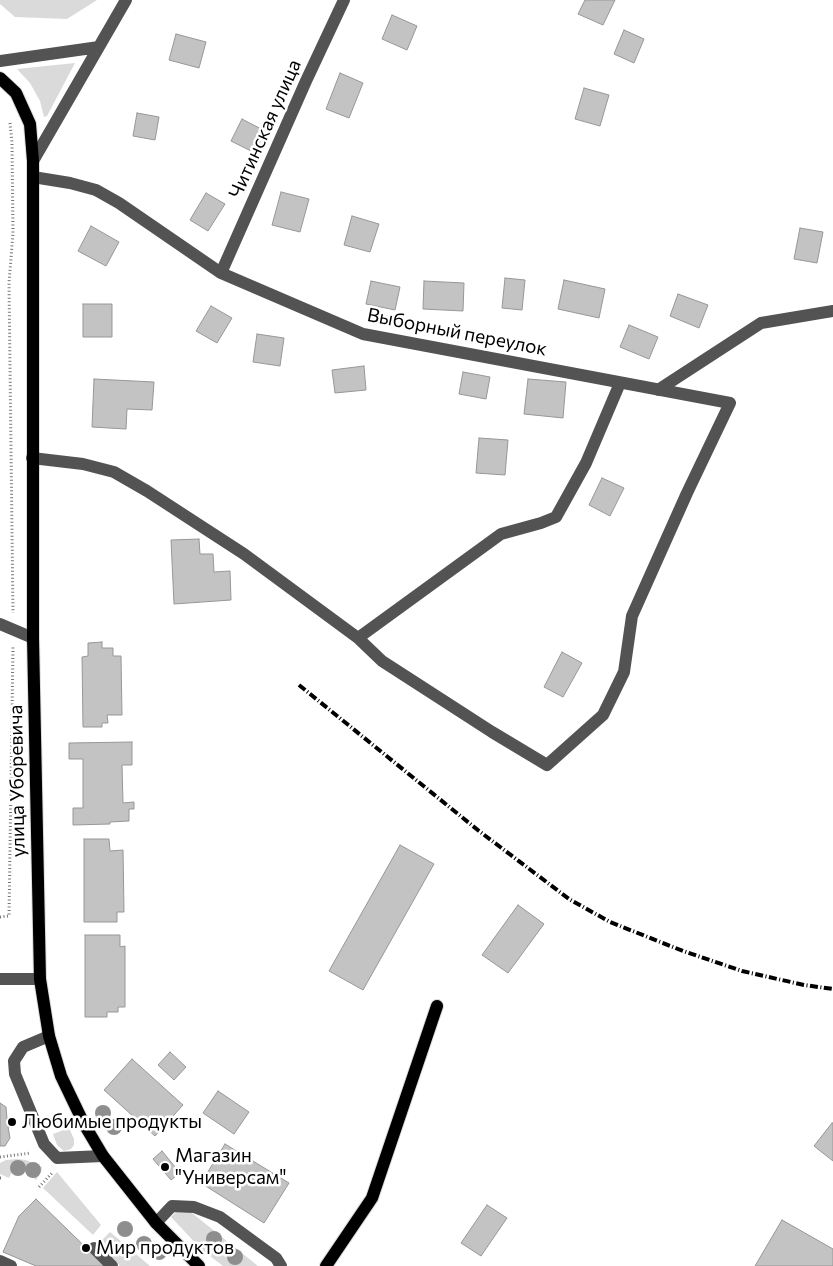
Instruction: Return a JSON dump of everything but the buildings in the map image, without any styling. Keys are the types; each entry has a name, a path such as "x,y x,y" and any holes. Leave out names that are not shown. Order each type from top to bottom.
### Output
{"main road":[{"name":"улица Уборевича","path":"0,78 16,93 30,124 33,161 33,638 40,978 49,1036 61,1076 84,1124 103,1156 156,1223 199,1266"},
{"path":"326,1266 372,1198 437,1006"}],"street":[{"path":"33,161 126,0"},
{"name":"Читинская улица","path":"221,273 344,0"},
{"path":"0,61 99,47"},
{"name":"Выборный переулок","path":"33,177 70,182 96,190 119,203 221,273 363,334 730,403 632,616 624,672 603,715 547,766 382,661 358,638"},
{"path":"658,390 761,323 833,310"},
{"path":"32,458 82,464 114,472 147,491 244,554 358,638 501,534 556,517 586,463 620,383"},
{"path":"0,624 33,638"},
{"path":"0,978 40,978"},
{"path":"49,1036 23,1047 14,1061 15,1074 44,1144 57,1158 103,1156"},
{"path":"156,1223 172,1206 194,1207 220,1217 276,1258 280,1266"},
{"path":"94,1248 112,1266"},
{"path":"0,1261 11,1266"}],"path":[{"path":"0,916 8,916 13,629 9,283 13,233 12,142 9,119"},
{"path":"0,1157 31,1153 44,1144"},
{"path":"39,1188 56,1168"}],"shaded area":[{"path":"0,0 97,0 67,19 15,17 0,4"},
{"path":"75,63 47,116 44,117 40,101 30,83 17,69"},
{"path":"69,1128 74,1139 74,1145 71,1149 64,1151 57,1145 53,1134"},
{"path":"6,1160 26,1160 42,1167 36,1180 23,1168 12,1172 9,1178 0,1174 0,1163"},
{"path":"57,1172 101,1225 93,1235 43,1188"},
{"path":"184,1210 192,1213 258,1266 223,1266 201,1249 171,1217 177,1211"},
{"path":"110,1232 150,1266 120,1266 97,1245"}],"railway":[{"path":"299,685 479,831 569,899 610,922 683,951 742,971 804,985 833,989"}],"place":[{"name":"Любимые продукты","path":"12,1122"},
{"name":"Магазин \"Универсам\"","path":"165,1167"},
{"name":"Мир продуктов","path":"86,1248"}]}
